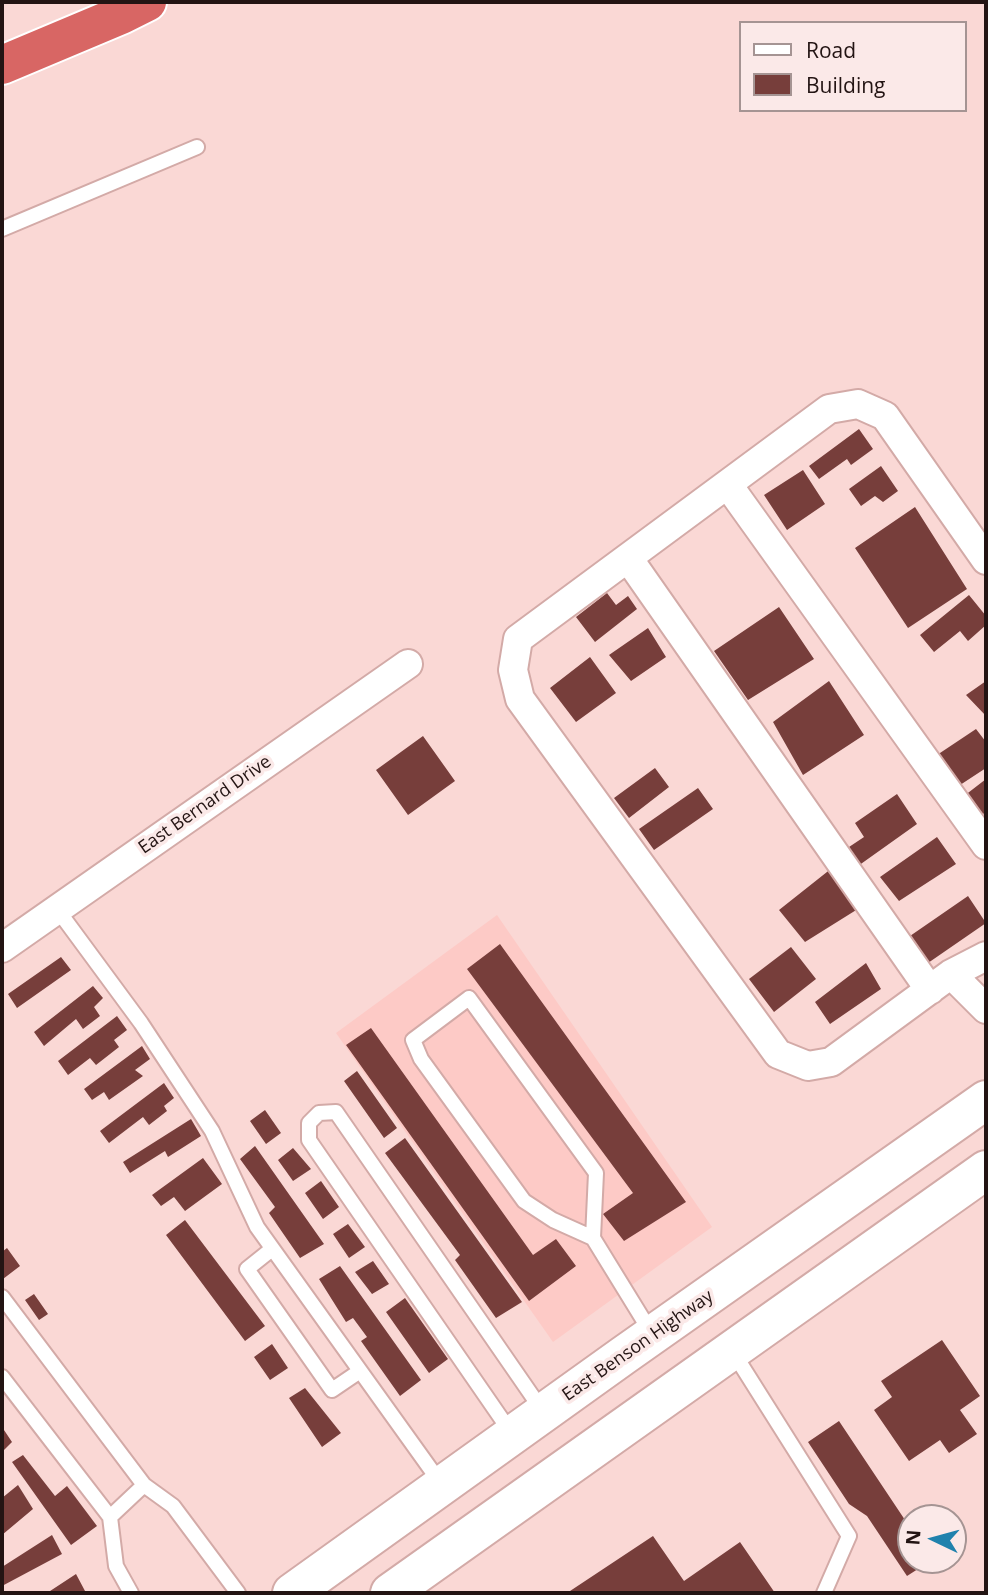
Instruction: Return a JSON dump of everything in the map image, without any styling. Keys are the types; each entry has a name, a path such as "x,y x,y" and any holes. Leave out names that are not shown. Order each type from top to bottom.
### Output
{"highway":[{"path":"2,65 147,2"}],"main road":[{"name":"East Benson Highway","path":"292,1593 986,1100"},
{"path":"392,1593 986,1170"},
{"path":"740,1274 775,1320"}],"street":[{"path":"986,561 885,416 858,404 829,410 518,639 513,670 520,699 778,1054 808,1066 831,1062 941,982 986,956"},
{"path":"728,485 986,845"},
{"path":"628,558 941,982 986,1009"},
{"name":"East Bernard Drive","path":"2,948 408,664"}],"lane":[{"path":"2,229 197,146"},
{"path":"57,909 141,1023 212,1131 257,1227 442,1486"},
{"path":"593,1238 553,1220 524,1201 421,1059 413,1040 469,998 596,1173 593,1238 652,1335"},
{"path":"513,1435 309,1140 309,1123 319,1113 336,1112 544,1413"},
{"path":"272,1249 247,1269 332,1390 360,1371"},
{"path":"2,1299 144,1485 173,1506 238,1593"},
{"path":"732,1351 849,1536 824,1593"},
{"path":"2,1377 110,1517 116,1566 131,1593"},
{"path":"110,1517 144,1485"}],"shaded area":[{"path":"497,915 712,1227 553,1342 336,1033"}],"building":[{"path":"859,429 873,449 851,465 847,459 819,479 809,466"},
{"path":"881,466 898,491 883,502 875,496 861,506 849,489"},
{"path":"803,470 825,504 787,530 764,495"},
{"path":"915,507 967,589 908,628 855,548"},
{"path":"607,593 616,605 628,596 637,609 595,642 576,617"},
{"path":"969,595 986,616 986,625 968,641 960,631 934,652 920,635"},
{"path":"779,607 814,659 748,700 714,651"},
{"path":"648,628 666,657 631,681 609,655"},
{"path":"590,657 616,693 576,722 550,688"},
{"path":"829,681 864,735 803,775 773,722"},
{"path":"986,681 986,716 966,695"},
{"path":"976,729 986,742 986,768 957,787 934,757"},
{"path":"423,736 455,781 408,815 376,770"},
{"path":"655,768 669,787 629,818 614,798"},
{"path":"986,779 986,812 980,816 964,796"},
{"path":"698,788 713,809 654,850 639,829"},
{"path":"897,794 917,824 858,866 846,849 864,837 855,823"},
{"path":"937,837 956,864 899,901 880,877"},
{"path":"832,868 861,907 805,942 779,910"},
{"path":"968,896 986,923 928,963 910,936"},
{"path":"500,944 686,1202 624,1241 603,1214 633,1193 467,969"},
{"path":"791,947 816,979 774,1012 749,979"},
{"path":"61,957 71,970 17,1008 8,994"},
{"path":"866,963 881,989 830,1024 815,1002"},
{"path":"93,986 103,998 94,1007 100,1016 83,1029 76,1019 44,1046 34,1032"},
{"path":"117,1016 127,1030 114,1040 119,1047 96,1065 90,1058 68,1075 58,1061"},
{"path":"371,1028 533,1255 556,1239 576,1266 529,1301 346,1045"},
{"path":"142,1046 150,1059 135,1070 143,1076 109,1100 104,1092 92,1100 84,1089"},
{"path":"357,1071 397,1128 384,1138 344,1081"},
{"path":"164,1083 174,1098 164,1106 167,1111 149,1125 143,1117 109,1143 100,1131"},
{"path":"265,1110 281,1133 266,1144 250,1121"},
{"path":"191,1119 201,1136 168,1157 165,1151 130,1173 123,1162"},
{"path":"405,1138 522,1302 496,1318 455,1260 460,1255 385,1153"},
{"path":"255,1146 324,1244 300,1258 269,1213 275,1207 240,1159"},
{"path":"293,1148 311,1169 293,1181 278,1160"},
{"path":"203,1158 222,1184 185,1211 174,1197 161,1206 152,1195"},
{"path":"321,1181 339,1207 323,1219 305,1193"},
{"path":"185,1220 265,1326 245,1341 166,1235"},
{"path":"348,1224 365,1247 349,1258 333,1234"},
{"path":"7,1248 20,1266 3,1279 2,1252"},
{"path":"373,1261 389,1284 372,1294 355,1272"},
{"path":"340,1266 421,1380 400,1396 361,1341 367,1337 353,1318 346,1322 319,1279"},
{"path":"34,1294 48,1314 39,1320 25,1300"},
{"path":"405,1298 448,1359 429,1373 386,1312"},
{"path":"942,1340 980,1396 960,1410 977,1434 949,1453 940,1440 909,1461 874,1410 892,1397 881,1381"},
{"path":"272,1344 288,1368 270,1380 254,1357"},
{"path":"305,1388 341,1433 322,1447 289,1398"},
{"path":"839,1421 897,1508 897,1561 867,1516 849,1504 808,1442"},
{"path":"2,1427 12,1442 4,1450 2,1447"},
{"path":"23,1455 55,1496 67,1486 97,1526 71,1545 12,1462"},
{"path":"18,1485 33,1509 2,1535 2,1498"},
{"path":"52,1535 62,1554 2,1586 2,1567"},
{"path":"653,1536 684,1581 740,1542 775,1593 567,1593"},
{"path":"76,1574 85,1591 82,1593 47,1593"}]}
